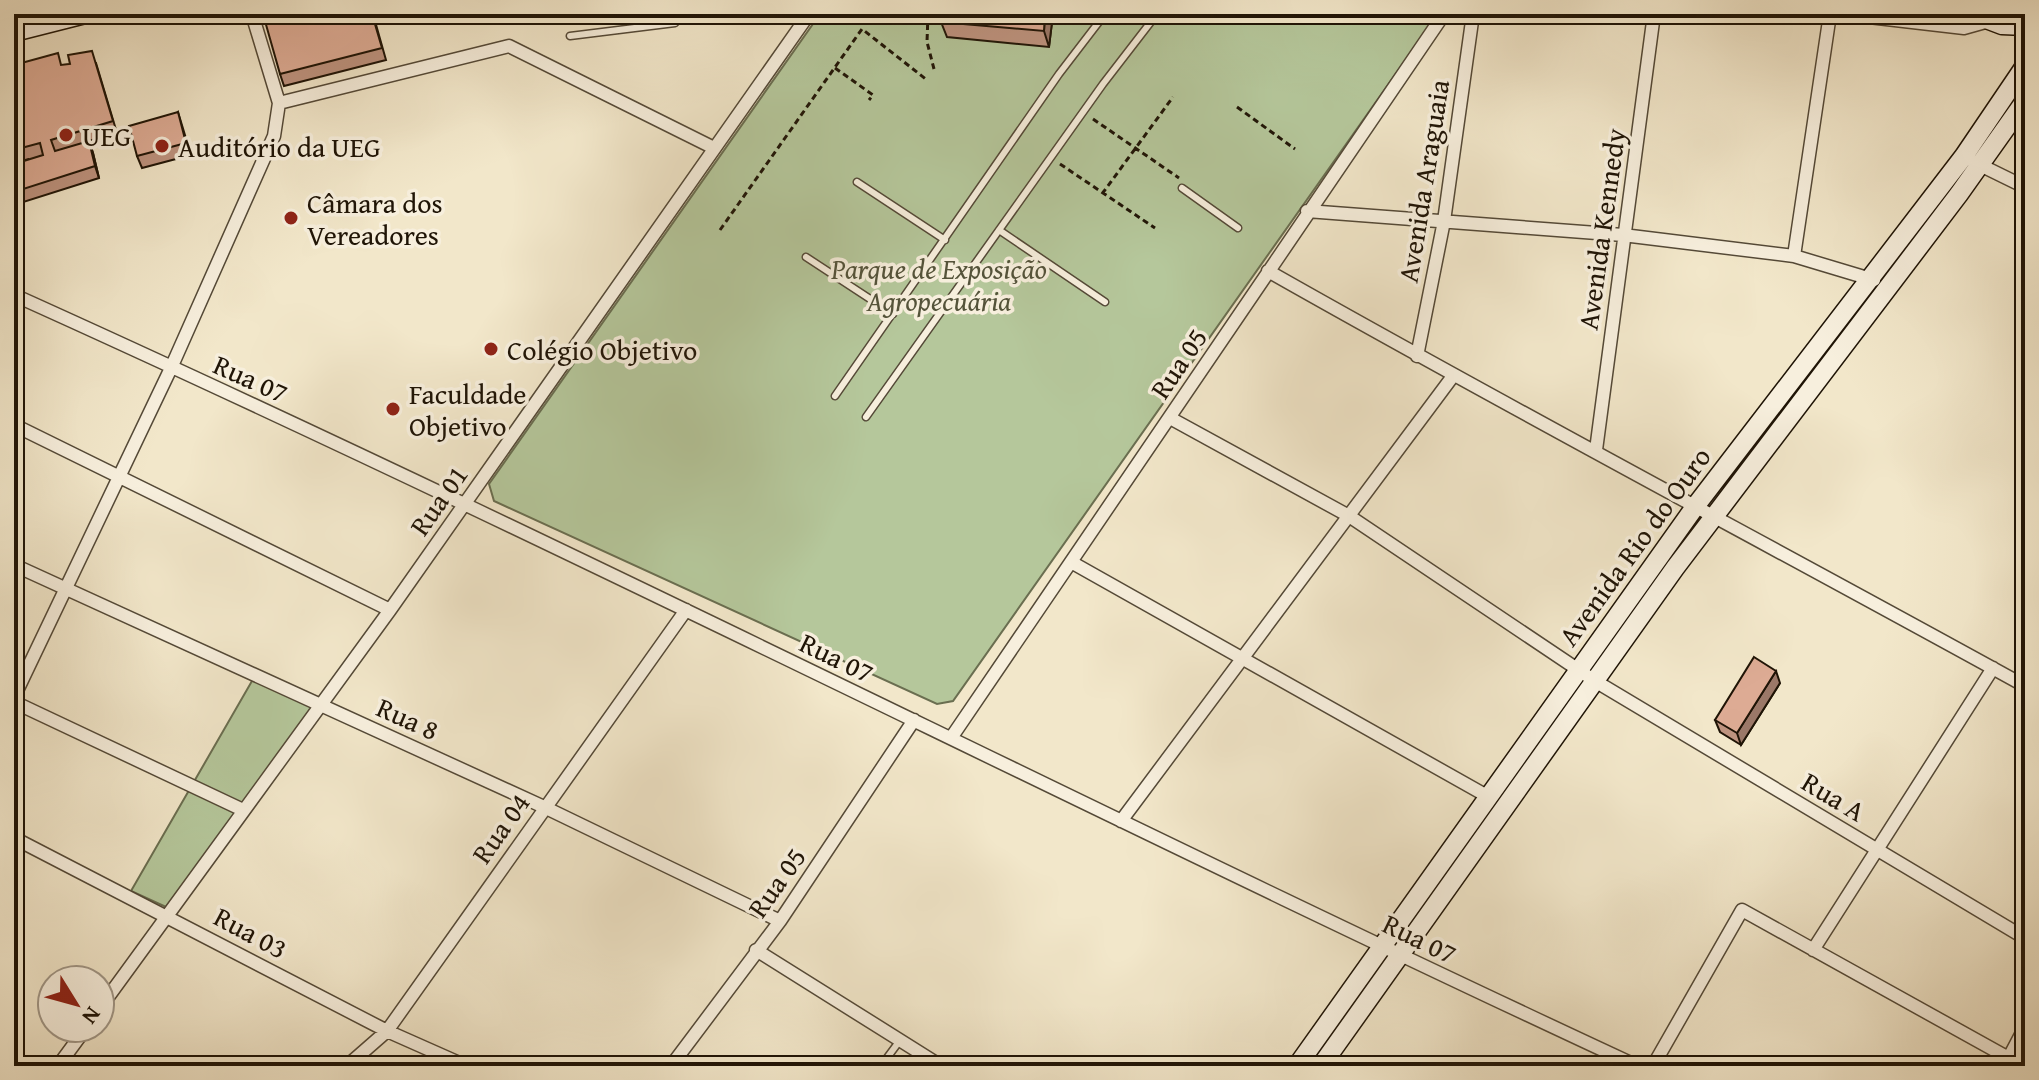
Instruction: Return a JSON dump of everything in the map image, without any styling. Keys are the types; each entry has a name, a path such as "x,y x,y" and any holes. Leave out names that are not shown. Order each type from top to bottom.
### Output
{"main road":[{"path":"14,32 85,14"},
{"path":"1981,18 2023,28"},
{"name":"Avenida Rio do Ouro","path":"1321,1066 1715,514 1889,286 1972,161 2025,66"},
{"name":"Avenida Rio do Ouro","path":"1297,1066 1697,504 1869,278 2025,101"},
{"path":"1765,414 1782,427"},
{"path":"1464,829 1482,840"},
{"path":"1355,982 1372,992"}],"street":[{"path":"243,810 14,699 171,368 274,136 279,103 252,14"},
{"name":"Rua 01","path":"116,986 318,704 390,610 809,14"},
{"name":"Rua 05","path":"951,738 1444,14"},
{"name":"Avenida Araguaia","path":"1417,356 1444,221 1473,14"},
{"name":"Avenida Kennedy","path":"1596,450 1654,14"},
{"path":"1794,256 1830,14"},
{"path":"1843,14 1964,28 1981,18"},
{"path":"279,103 509,46 714,148"},
{"path":"1972,161 2025,187"},
{"path":"1307,211 1623,235 1794,256 1889,286"},
{"path":"1268,271 1453,376 1697,504 2025,686"},
{"name":"Rua 07","path":"16,300 464,504 1380,947 1637,1066"},
{"path":"1121,821 1453,376"},
{"name":"Rua A","path":"1170,418 1349,516 1595,681 2025,938"},
{"path":"14,425 390,610"},
{"path":"1071,562 1487,796"},
{"name":"Rua 8","path":"14,565 544,807 780,921"},
{"name":"Rua 04","path":"347,1066 387,1031 686,610"},
{"path":"1813,950 1993,668"},
{"name":"Rua 05","path":"671,1066 780,921 914,720"},
{"name":"Rua 03","path":"14,838 387,1031 466,1066"},
{"path":"1653,1066 1742,910 2006,1063 2023,1066"},
{"path":"756,950 941,1066"},
{"path":"2006,1063 2025,1027"},
{"path":"58,1066 74,1044"}],"lane":[{"path":"570,36 675,23 681,14"},
{"path":"835,396 1059,74 1105,14"},
{"path":"866,417 1083,112 1157,14"},
{"path":"857,182 945,240"},
{"path":"1184,186 1238,228"},
{"path":"999,230 1105,302"},
{"path":"806,257 893,314"},
{"path":"881,1066 901,1039"}],"path":[{"path":"928,14 927,42 934,69"},
{"path":"720,230 862,29 927,80"},
{"path":"834,67 873,95 869,100"},
{"path":"1102,194 1173,97"},
{"path":"1237,107 1295,149"},
{"path":"1083,112 1184,186"},
{"path":"1051,157 1155,228"}],"green space":[{"name":"Parque de Exposição Agropecuária","path":"820,14 1438,14 953,701 937,704 494,501 489,484"},
{"path":"256,674 318,704 166,907 131,891"}],"building":[{"path":"263,14 372,14 382,48 280,74"},
{"path":"942,14 1045,14 1044,31 941,22"},
{"name":"UEG","path":"92,51 113,121 51,140 55,151 89,141 95,166 14,192 14,164 43,155 40,143 14,150 14,123 23,121 23,115 14,109 21,96 17,89 14,90 14,65 58,53 61,65 70,64 68,55"},
{"path":"178,112 186,143 137,156 129,126"},
{"path":"1754,657 1776,671 1737,733 1715,720"}],"place":[{"name":"UEG","path":"66,135"},
{"name":"Auditório da UEG","path":"162,146"},
{"name":"Câmara dos Vereadores","path":"291,218"},
{"name":"Colégio Objetivo","path":"491,349"},
{"name":"Faculdade Objetivo","path":"393,409"}]}
